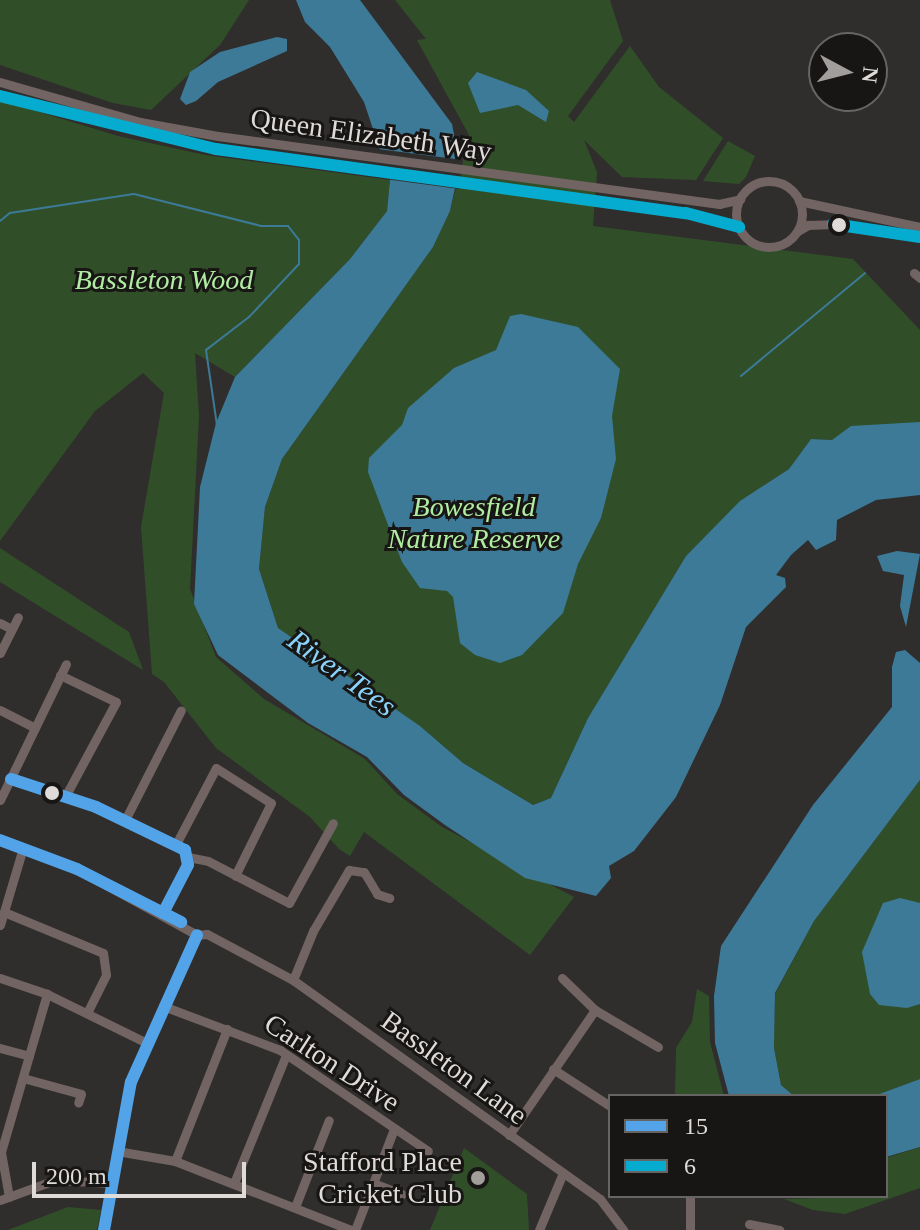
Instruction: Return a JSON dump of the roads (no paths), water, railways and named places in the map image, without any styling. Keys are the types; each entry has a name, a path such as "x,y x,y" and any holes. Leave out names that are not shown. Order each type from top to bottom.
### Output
{"street":[{"name":"Queen Elizabeth Way","path":"0,82 140,122 356,157 719,204 740,199"},
{"name":"Queen Elizabeth Way","path":"0,96 139,134 354,170 686,213 739,227"},
{"path":"920,227 799,201 786,187 768,182 750,188 740,199 739,227 762,247 781,245 808,225 833,224 920,237"},
{"path":"796,233 799,201"},
{"path":"0,653 18,617"},
{"path":"0,623 12,629"},
{"path":"0,800 66,664"},
{"path":"60,675 116,702 80,776 66,795"},
{"path":"0,710 34,727"},
{"path":"125,820 181,710"},
{"path":"175,846 216,768 271,803 235,876"},
{"path":"11,779 66,795 125,820 175,846 188,857 289,903 333,823"},
{"name":"Bassleton Lane","path":"0,840 163,913 197,935 207,934 293,980 600,1199 623,1230"},
{"path":"0,925 23,848"},
{"path":"163,913 188,857"},
{"path":"293,980 313,931 349,870 364,872 374,898 389,898"},
{"path":"4,912 103,953 106,975 87,1013"},
{"path":"104,1230 117,1151 145,1042 197,935"},
{"path":"0,978 47,994 145,1042"},
{"path":"562,978 595,1010 658,1047"},
{"path":"47,994 1,1152 4,1198 55,1180 111,1183"},
{"name":"Carlton Drive","path":"163,1006 257,1038 428,1151"},
{"path":"509,1135 595,1010"},
{"path":"175,1161 227,1029"},
{"path":"0,1048 29,1056"},
{"path":"234,1183 286,1055"},
{"path":"553,1069 608,1105"},
{"path":"23,1078 81,1094 78,1103"},
{"path":"295,1207 329,1120"},
{"path":"117,1151 175,1161 353,1230 394,1129"},
{"path":"539,1230 563,1173"},
{"path":"373,1183 402,1194"},
{"path":"690,1198 690,1230"},
{"path":"749,1224 779,1230"}],"water":[{"name":"River Tees","path":"296,0 360,0 452,124 460,165 450,211 433,247 282,459 265,507 259,569 278,628 420,726 463,763 533,805 551,798 588,718 686,556 740,501 789,469 811,439 832,440 851,426 920,422 920,495 876,500 837,520 836,540 816,550 808,540 791,555 776,575 785,578 786,587 746,627 720,705 676,797 634,851 609,866 611,878 596,896 525,878 445,825 404,795 367,757 308,723 218,655 194,604 200,487 216,423 235,377 350,259 387,211 390,180 364,102 330,47 305,22"},
{"path":"277,37 287,39 287,51 218,82 196,101 186,105 180,99 190,72 220,52"},
{"path":"477,72 526,90 549,111 546,122 518,105 480,113 468,83"},
{"path":"521,314 578,327 620,369 612,416 616,459 601,518 578,564 563,613 522,655 500,663 475,655 460,643 453,597 447,591 420,588 402,562 368,472 369,458 402,425 408,408 454,368 496,350 510,316"},
{"path":"897,551 920,554 906,627 900,606 904,575 883,571 877,556"},
{"path":"905,650 920,663 920,780 814,921 775,993 774,1048 781,1085 792,1094 728,1094 715,1043 714,996 721,946 813,805 892,707 892,667 896,652"},
{"path":"900,898 920,903 920,1004 907,1008 879,1005 870,994 862,952 883,903"},
{"path":"920,1079 920,1147 888,1156 888,1094 879,1094"}],"waterway":[{"path":"0,221 10,213 134,194 261,226 288,226 299,240 299,264 249,317 206,350 217,425"},
{"path":"741,376 865,273"}],"place":[{"name":"Stafford Place Cricket Club","path":"478,1178"}],"park label":[{"name":"Bassleton Wood","path":"164,280"},
{"name":"Bowesfield Nature Reserve","path":"474,523"}]}
